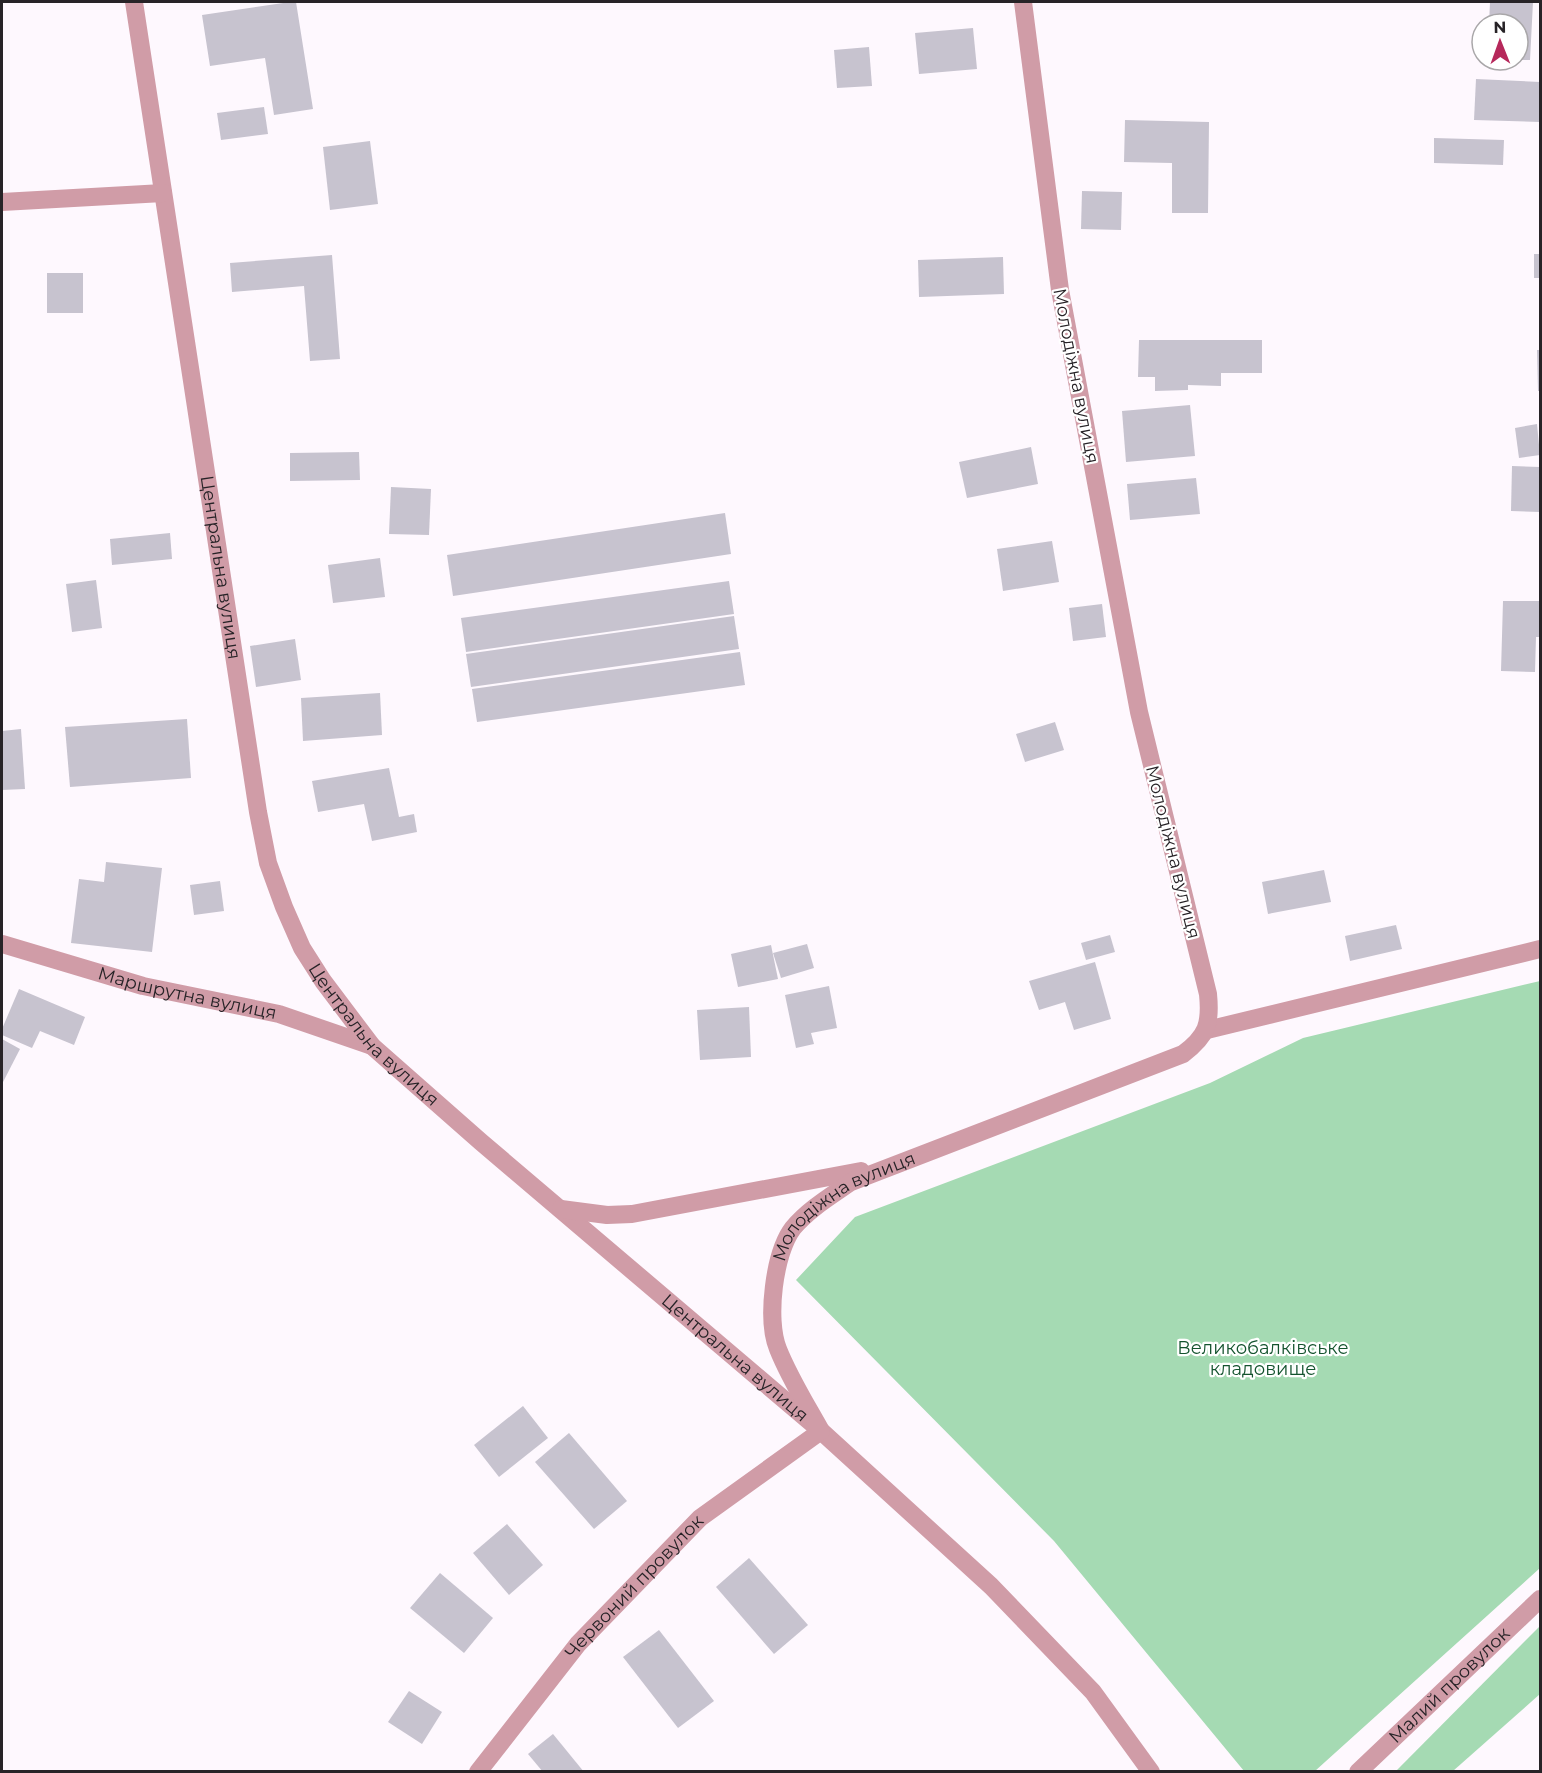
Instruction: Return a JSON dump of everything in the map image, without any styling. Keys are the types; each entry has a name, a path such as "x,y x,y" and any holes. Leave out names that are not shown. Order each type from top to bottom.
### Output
{"street":[{"name":"Центральна вулиця","path":"134,2 258,812 268,863 302,948 323,981 372,1046 821,1431 991,1586 1093,1692 1151,1772"},
{"name":"Молодіжна вулиця","path":"821,1431 777,1347 772,1317 773,1290 780,1258 792,1229 819,1204 851,1182 1183,1054 1198,1043 1207,1030 1210,1012 1208,994 1139,712 1060,290 1023,2"},
{"path":"2,202 163,193"},
{"name":"Маршрутна вулиця","path":"2,944 143,986 279,1014 372,1046"},
{"path":"1207,1030 1540,949"},
{"path":"561,1209 607,1215 632,1214 890,1166"},
{"name":"Червоний провулок","path":"478,1772 578,1644 700,1518 821,1431"},
{"name":"Малий провулок","path":"1358,1772 1540,1599"}],"green space":[{"name":"Великобалківське кладовище","path":"1540,981 1540,1568 1315,1771 1244,1771 1054,1541 796,1280 855,1217 1210,1083 1303,1038"},
{"path":"1540,1626 1540,1694 1453,1771 1396,1771"}],"building":[{"path":"296,2 313,109 274,115 265,58 210,66 202,15"},
{"path":"1490,2 1533,2 1530,60 1530,12 1490,12"},
{"path":"973,28 977,69 919,74 915,33"},
{"path":"869,47 872,86 837,88 834,50"},
{"path":"1476,79 1540,82 1540,122 1474,120"},
{"path":"264,107 268,134 221,140 217,113"},
{"path":"1125,120 1209,122 1208,213 1172,213 1172,163 1124,162"},
{"path":"1434,138 1504,140 1503,165 1434,163"},
{"path":"370,141 378,204 330,210 323,147"},
{"path":"1082,191 1122,192 1121,230 1081,229"},
{"path":"1534,254 1540,254 1540,278 1534,278"},
{"path":"332,255 340,359 310,361 304,286 232,292 230,263"},
{"path":"1003,257 1004,294 919,297 918,260"},
{"path":"47,273 83,273 83,313 47,313"},
{"path":"1139,340 1262,340 1262,373 1221,373 1221,386 1188,385 1188,390 1155,391 1155,377 1138,377"},
{"path":"1537,350 1540,350 1540,391 1538,391"},
{"path":"1190,405 1195,456 1126,462 1122,411"},
{"path":"1537,424 1540,455 1519,458 1515,428"},
{"path":"1031,447 1038,484 967,498 959,462"},
{"path":"359,452 360,480 290,481 290,453"},
{"path":"1512,466 1540,467 1540,512 1511,511"},
{"path":"1196,478 1200,514 1130,520 1127,484"},
{"path":"391,487 431,489 429,535 389,534"},
{"path":"725,513 731,554 453,596 447,555"},
{"path":"170,533 172,559 112,565 110,539"},
{"path":"1052,541 1059,582 1003,591 997,549"},
{"path":"380,558 385,597 333,603 328,565"},
{"path":"96,580 102,628 72,632 66,584"},
{"path":"729,581 734,614 466,652 461,618"},
{"path":"1503,601 1540,601 1540,637 1536,637 1535,672 1501,671"},
{"path":"1102,604 1106,637 1073,641 1069,608"},
{"path":"734,616 739,649 471,687 466,654"},
{"path":"295,639 301,680 256,687 250,646"},
{"path":"740,652 745,685 477,722 472,689"},
{"path":"380,693 382,735 303,741 301,698"},
{"path":"187,719 191,778 70,787 65,727"},
{"path":"1055,722 1064,750 1025,762 1016,734"},
{"path":"21,729 25,789 2,790 2,731"},
{"path":"389,768 399,817 414,814 417,832 372,841 364,804 318,812 312,781"},
{"path":"106,862 162,868 152,952 71,943 79,879 104,882"},
{"path":"1324,870 1331,902 1268,914 1262,882"},
{"path":"220,881 224,911 194,915 190,885"},
{"path":"1396,925 1402,949 1350,961 1345,936"},
{"path":"1110,935 1115,952 1086,960 1081,943"},
{"path":"807,944 814,968 781,978 773,953"},
{"path":"771,945 778,979 738,987 731,954"},
{"path":"1095,962 1111,1019 1074,1030 1065,1002 1039,1010 1029,981"},
{"path":"829,986 837,1028 811,1033 814,1044 796,1048 785,995"},
{"path":"19,989 85,1017 74,1045 40,1031 32,1048 2,1035 2,1029"},
{"path":"749,1007 751,1057 700,1060 697,1010"},
{"path":"2,1039 20,1049 2,1084"},
{"path":"523,1406 548,1438 499,1477 474,1445"},
{"path":"569,1433 627,1501 594,1529 535,1462"},
{"path":"507,1524 543,1565 509,1595 473,1553"},
{"path":"749,1558 808,1625 774,1654 716,1587"},
{"path":"440,1573 493,1618 464,1653 410,1608"},
{"path":"659,1630 714,1701 678,1728 623,1657"},
{"path":"409,1691 442,1712 422,1744 388,1722"},
{"path":"553,1734 584,1772 543,1772 528,1754"}]}
